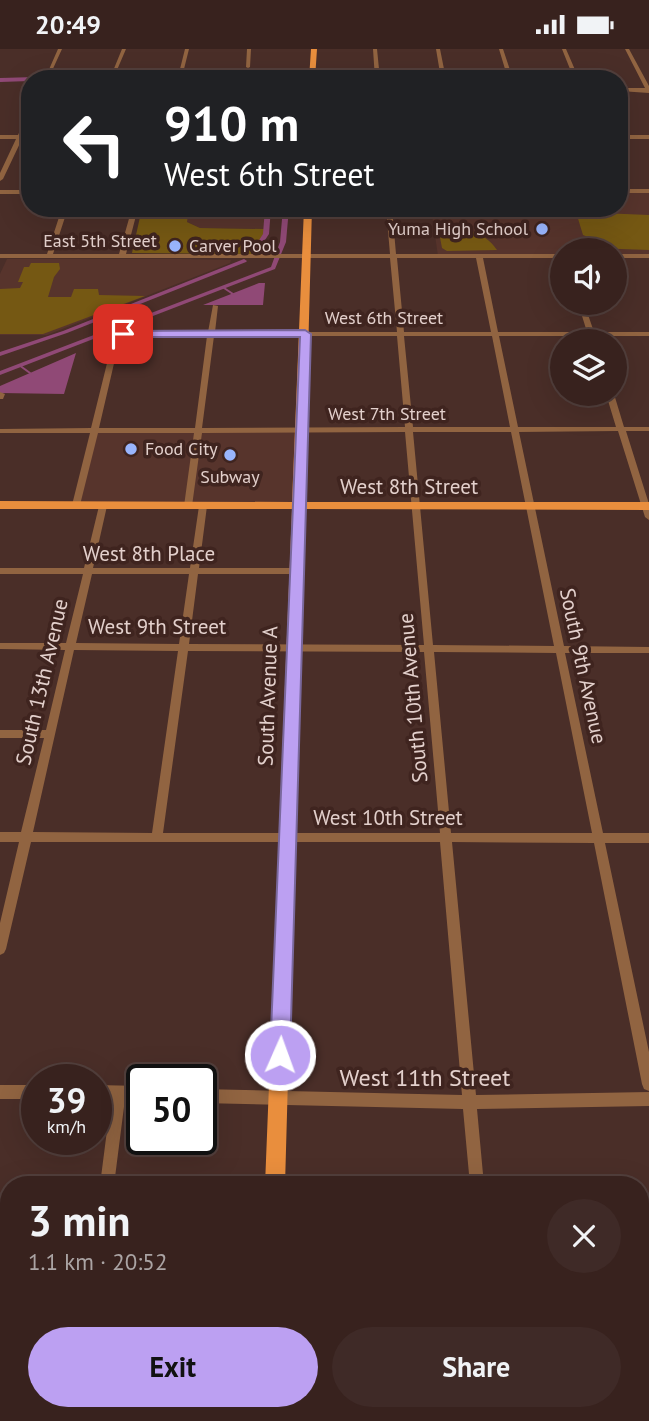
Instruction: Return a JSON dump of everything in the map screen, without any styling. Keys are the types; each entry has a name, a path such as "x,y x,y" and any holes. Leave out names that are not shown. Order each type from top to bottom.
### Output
{"main road":[{"path":"313,70 314,49"},
{"name":"South Avenue A","path":"275,1176 309,217"},
{"name":"West 8th Street","path":"0,505 530,506 648,510"}],"street":[{"path":"50,70 60,49"},
{"path":"115,70 124,49"},
{"path":"182,69 187,49"},
{"path":"248,67 249,49"},
{"path":"375,49 377,70"},
{"path":"438,49 442,70"},
{"path":"501,49 508,70"},
{"path":"564,49 573,70"},
{"path":"627,49 649,90 628,90"},
{"path":"0,137 20,137 0,179"},
{"path":"628,137 649,137"},
{"path":"628,191 649,191"},
{"path":"0,192 21,192"},
{"path":"49,257 62,217"},
{"path":"122,256 133,217"},
{"name":"South 10th Avenue","path":"390,217 403,334 476,1176"},
{"name":"East 5th Street","path":"0,256 550,256"},
{"name":"South 9th Avenue","path":"479,256 649,1084"},
{"path":"627,256 649,256"},
{"path":"188,506 215,306"},
{"name":"West 6th Street","path":"93,430 120,336 128,333 550,336"},
{"name":"West 6th Street","path":"627,335 649,334"},
{"path":"614,406 648,510"},
{"name":"West 7th Street","path":"0,431 649,429"},
{"path":"76,505 93,430"},
{"name":"South 13th Avenue","path":"0,949 103,506"},
{"path":"157,836 203,506"},
{"name":"West 8th Place","path":"0,571 298,571"},
{"name":"West 9th Street","path":"0,646 649,650"},
{"path":"0,734 50,734"},
{"name":"West 10th Street","path":"0,837 649,838"},
{"path":"0,1092 21,1092"},
{"path":"112,1092 126,1092"},
{"path":"108,1176 119,1092"},
{"name":"West 11th Street","path":"217,1097 470,1102 649,1099"}],"shaded area":[{"path":"21,77 21,81 0,82 0,78"},
{"name":"Yuma High School","path":"628,191 649,191 649,256 627,256 627,238 550,238 550,256 438,256 432,217 628,217"},
{"path":"649,215 649,250 627,249 627,238 583,235 578,217"},
{"path":"140,217 188,217 187,222 200,228 264,229 264,234 251,254 132,253"},
{"path":"186,217 265,217 264,229 200,228 187,222"},
{"path":"438,227 463,229 478,234 492,243 497,250 447,251 442,248"},
{"path":"7,259 231,260 230,263 47,335 0,335 0,274"},
{"path":"31,263 59,263 60,269 54,277 48,297 71,297 74,289 98,289 99,295 145,296 43,334 0,334 0,289 20,288 23,282 18,282 24,267 29,267"},
{"path":"265,283 263,305 203,305"},
{"path":"76,353 64,394 0,393 0,386"},
{"path":"93,430 302,430 299,506 76,505"}],"waterway":[{"path":"255,251 266,234 267,217"},
{"path":"0,373 273,268 283,242 285,217"},
{"path":"0,354 65,332 244,261"},
{"path":"224,288 233,294"},
{"path":"19,365 30,373"}],"place":[{"name":"Yuma High School","path":"542,229"},
{"name":"Carver Pool","path":"175,246"},
{"name":"Food City","path":"131,449"},
{"name":"Subway","path":"230,455"}],"route":[{"path":"123,334 305,334 280,1055"}]}
